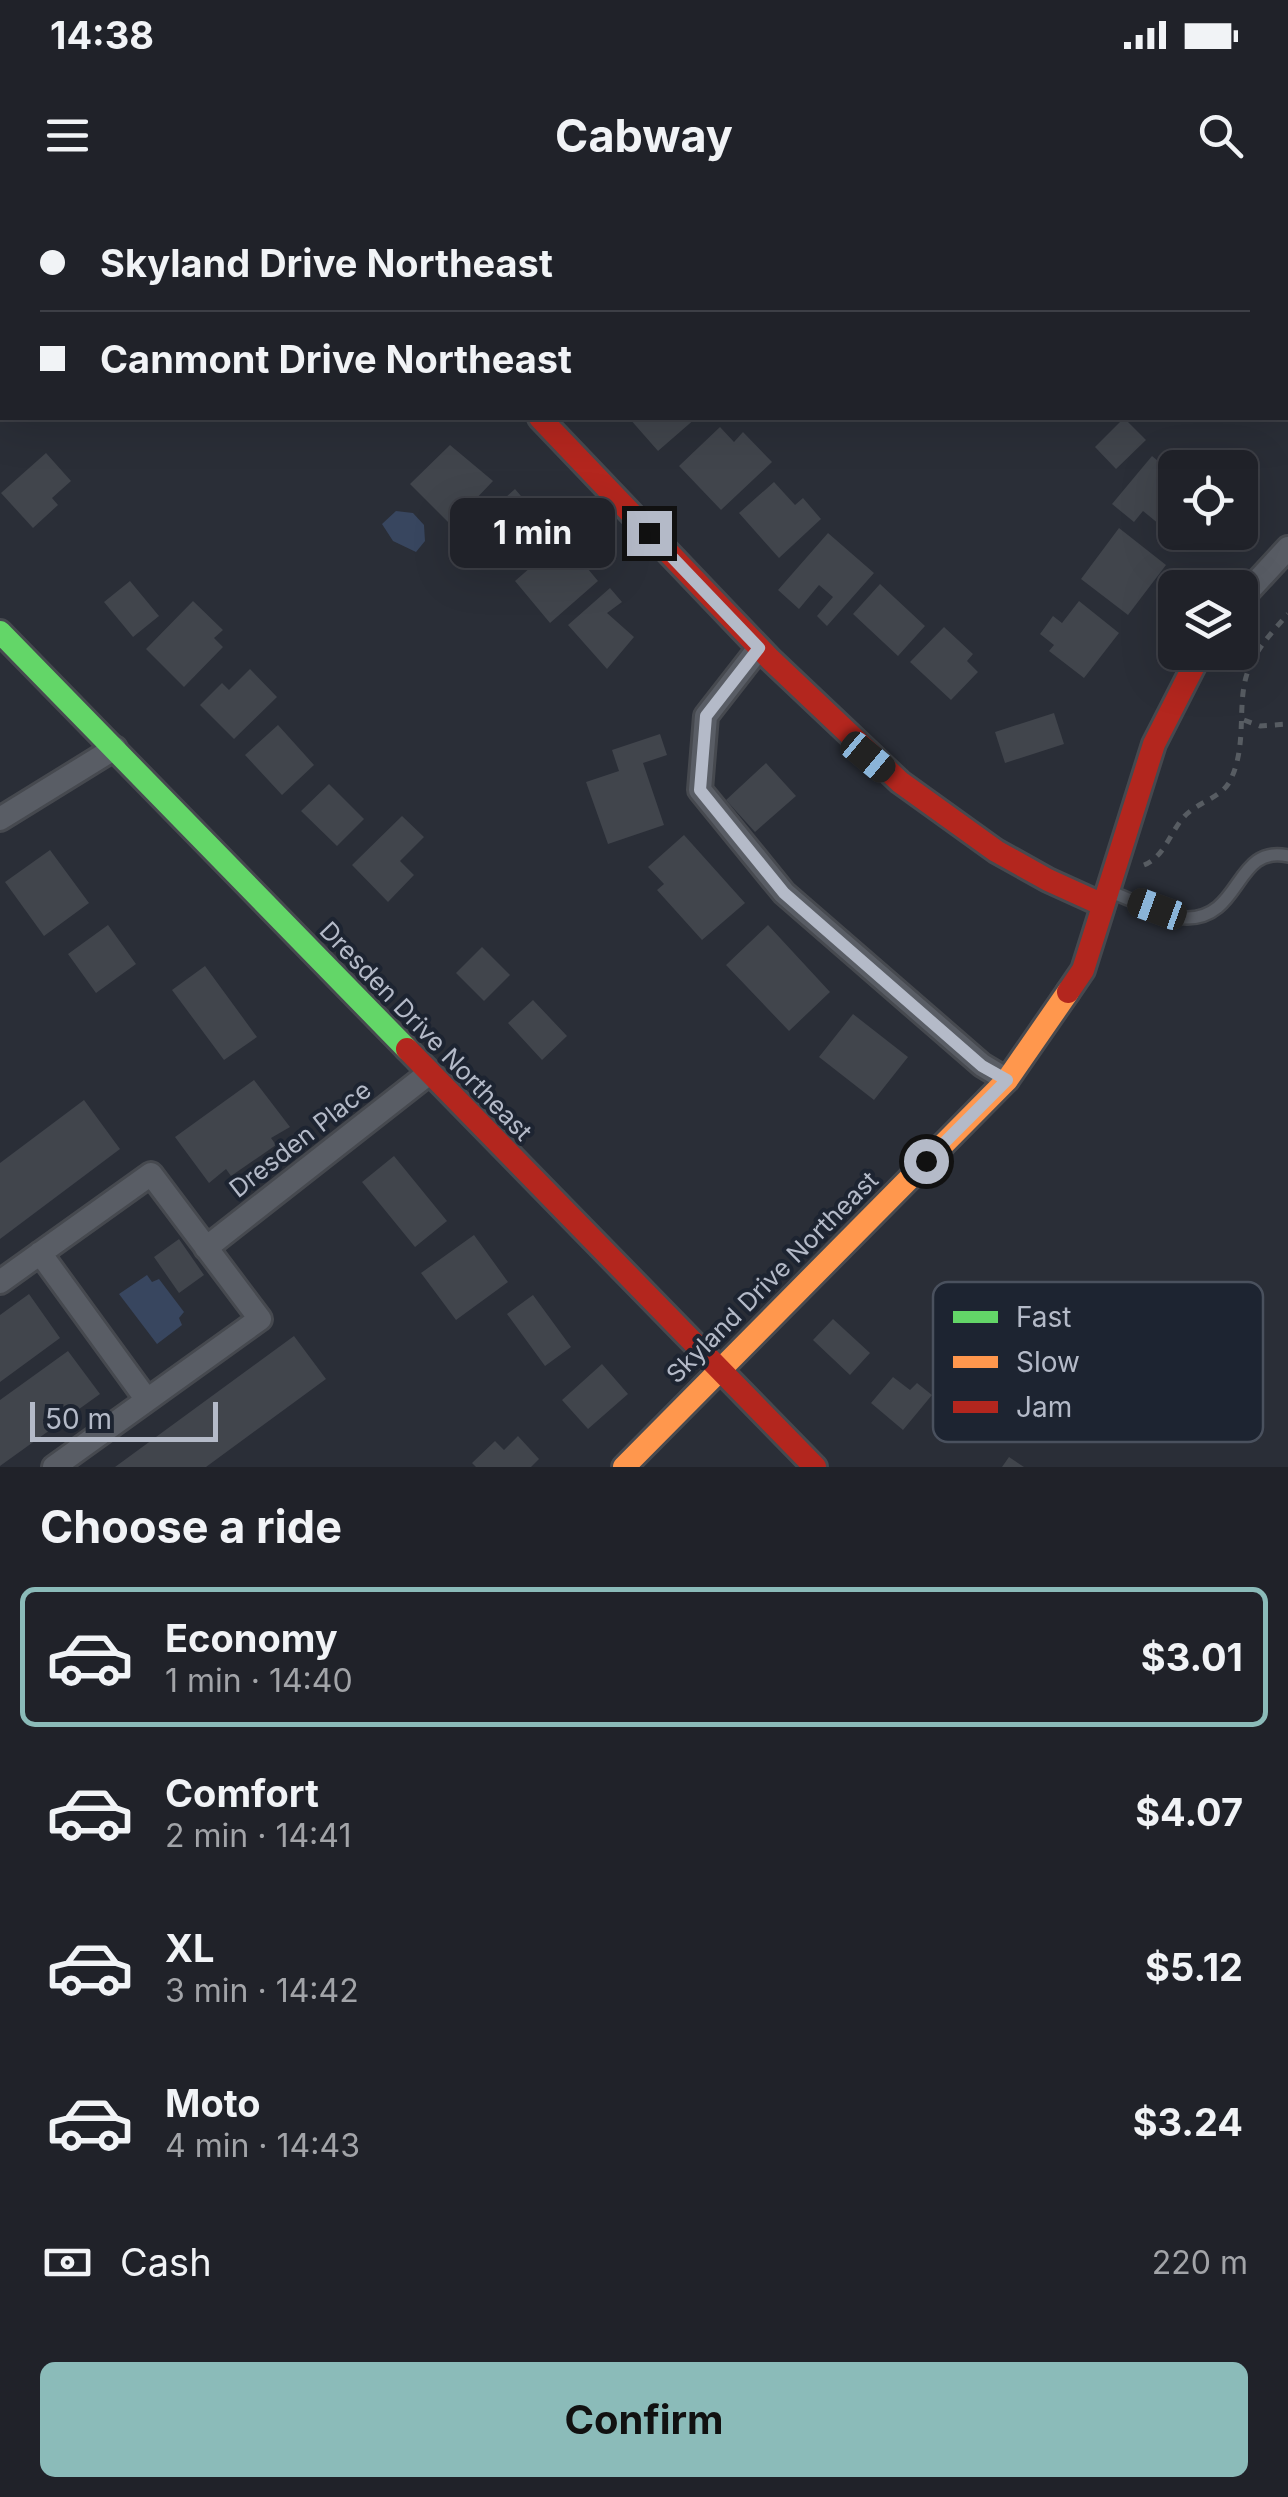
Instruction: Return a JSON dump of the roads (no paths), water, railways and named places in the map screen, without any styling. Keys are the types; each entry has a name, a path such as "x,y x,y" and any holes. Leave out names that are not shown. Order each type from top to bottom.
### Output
{"street":[{"path":"542,420 868,757 975,841 1051,885 1105,898"},
{"path":"1258,580 1288,548"},
{"name":"Dresden Drive Northeast","path":"0,632 815,1467"},
{"path":"759,648 706,716 700,790 784,893 982,1066 1007,1080"},
{"name":"Skyland Drive Northeast","path":"624,1467 1007,1080 1084,970 1154,744 1193,670"},
{"path":"0,820 115,748"},
{"name":"Dresden Place","path":"206,1248 428,1074"},
{"path":"0,1282 151,1174 260,1319 54,1467"},
{"path":"40,1253 147,1400"}],"lane":[{"path":"1105,898 1184,918 1210,915 1228,900 1241,876 1261,858 1288,856"}],"water":[{"path":"396,511 413,513 424,525 425,541 416,552 393,541 382,524"},
{"path":"147,1275 152,1282 159,1279 184,1312 179,1318 182,1325 157,1344 119,1294"}]}
